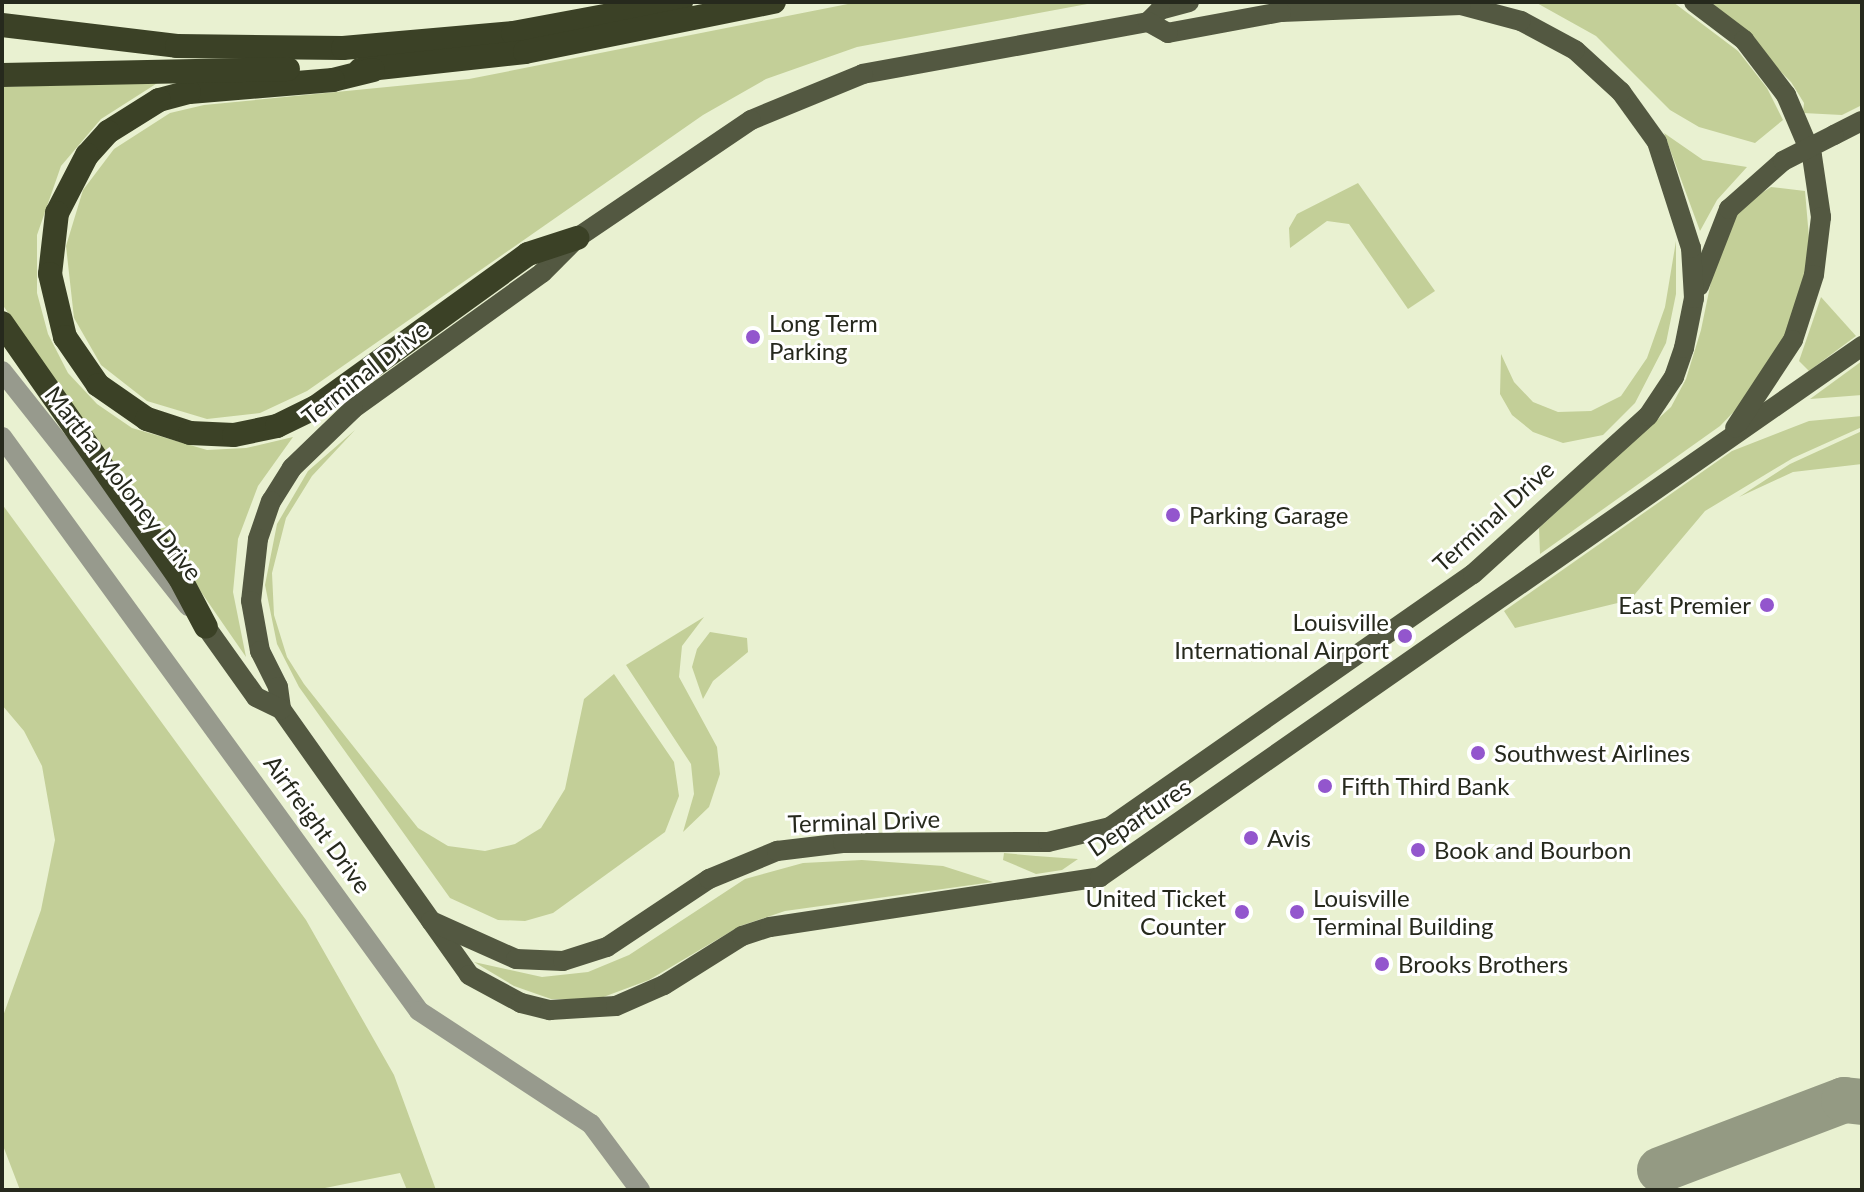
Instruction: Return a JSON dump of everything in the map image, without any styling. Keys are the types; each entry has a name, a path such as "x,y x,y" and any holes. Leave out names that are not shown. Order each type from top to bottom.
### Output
{"highway":[{"path":"2,25 177,46 343,48 513,33 681,2"},
{"path":"2,75 373,70 525,52 774,2"},
{"path":"373,70 333,80 189,92 159,100 108,132 87,155 57,213 50,274 65,337 98,385 147,419 190,433 234,435 277,426 316,407 528,254 577,238"},
{"path":"2,323 180,578 206,627"}],"main road":[{"name":"Terminal Drive","path":"1148,22 1168,33 1281,12 1293,15 1415,3 1461,5 1521,21 1575,50 1640,115 1670,170 1691,248 1692,313 1674,377 1648,416 1473,574 1110,827 1048,842 843,843 777,851 709,879 607,947 563,961 516,959 431,921 281,709 278,687 260,651 251,601 258,539 280,485 353,409 542,273 577,238 721,137 786,102 863,74 1148,22 1160,10 1189,2"},
{"path":"1281,12 1310,2"},
{"path":"1694,2 1744,40 1786,95 1812,156 1821,217 1814,275 1798,328 1778,369 1727,438"},
{"path":"1692,313 1713,239 1729,209 1783,161 1862,121"},
{"name":"Departures","path":"431,921 460,968 493,990 550,1010 580,1011 637,1000 714,951 770,927 1100,877 1862,346"},
{"path":"206,627 256,697 281,709"}],"street":[{"name":"Martha Moloney Drive","path":"2,371 206,627"},
{"name":"Airfreight Drive","path":"2,437 419,1011 591,1124 640,1190"}],"green space":[{"path":"858,2 1098,2 857,47 766,79 703,115 307,391 260,413 207,419 147,401 101,365 74,318 66,246 83,190 114,149 170,113 204,105 469,79"},
{"path":"1535,2 1673,2 1738,51 1767,88 1783,120 1755,143 1699,127 1670,110 1596,36"},
{"path":"1711,2 1862,2 1862,105 1842,115 1803,113 1804,103 1791,82"},
{"path":"159,82 101,119 61,166 37,235 37,293 48,334 68,373 97,404 132,428 207,450 246,448 293,437 258,486 238,539 233,592 246,657 2,304 2,87"},
{"path":"1664,133 1703,160 1747,167 1717,200 1700,231"},
{"path":"1358,183 1435,291 1408,309 1349,224 1327,221 1290,248 1289,228 1297,214"},
{"path":"1771,187 1805,191 1809,238 1805,281 1787,334 1751,394 1720,426 1540,554 1539,528 1671,407 1686,379 1701,330 1719,243 1743,205"},
{"path":"1676,241 1676,294 1666,343 1635,403 1603,435 1563,443 1533,432 1512,415 1500,394 1501,354 1514,382 1533,402 1558,412 1591,411 1621,396 1647,358 1665,307"},
{"path":"1821,297 1856,336 1809,371 1799,361"},
{"path":"1862,361 1862,395 1810,399"},
{"path":"1862,416 1862,427 1793,458 1705,511 1630,600 1515,628 1504,611 1732,451 1809,421"},
{"path":"355,430 312,476 286,518 272,573 274,615 287,657 304,684 418,828 448,846 485,851 515,844 541,828 565,789 584,699 614,674 674,762 679,796 665,832 553,913 525,921 498,920 450,898 299,687 277,644 265,585 277,524 308,471"},
{"path":"1862,431 1862,464 1793,472 1739,497 1790,464"},
{"path":"2,504 306,920 394,1075 436,1190 407,1190 400,1173 315,1190 20,1190 2,1143 2,1019 41,910 55,840 42,766 24,731 2,705"},
{"path":"704,617 682,646 679,677 717,747 720,774 709,807 683,832 694,794 691,764 626,665"},
{"path":"710,632 747,638 748,652 713,681 703,699 692,667 697,649"},
{"path":"1004,853 1078,859 1062,870 1036,874 1003,860"},
{"path":"862,860 943,866 993,882 785,911 740,926 649,980 598,999 551,999 514,986 474,962 542,977 588,972 629,955 745,879 803,863"}],"taxiway":[{"path":"1660,1170 1844,1100 1862,1102"}],"place":[{"name":"Long Term Parking","path":"753,337"},
{"name":"Parking Garage","path":"1173,515"},
{"name":"East Premier","path":"1767,605"},
{"name":"Louisville International Airport","path":"1405,636"},
{"name":"Southwest Airlines","path":"1478,753"},
{"name":"Fifth Third Bank","path":"1325,786"},
{"name":"Avis","path":"1251,838"},
{"name":"Book and Bourbon","path":"1418,850"},
{"name":"United Ticket Counter","path":"1242,912"},
{"name":"Louisville Terminal Building","path":"1297,912"},
{"name":"Brooks Brothers","path":"1382,964"}]}
